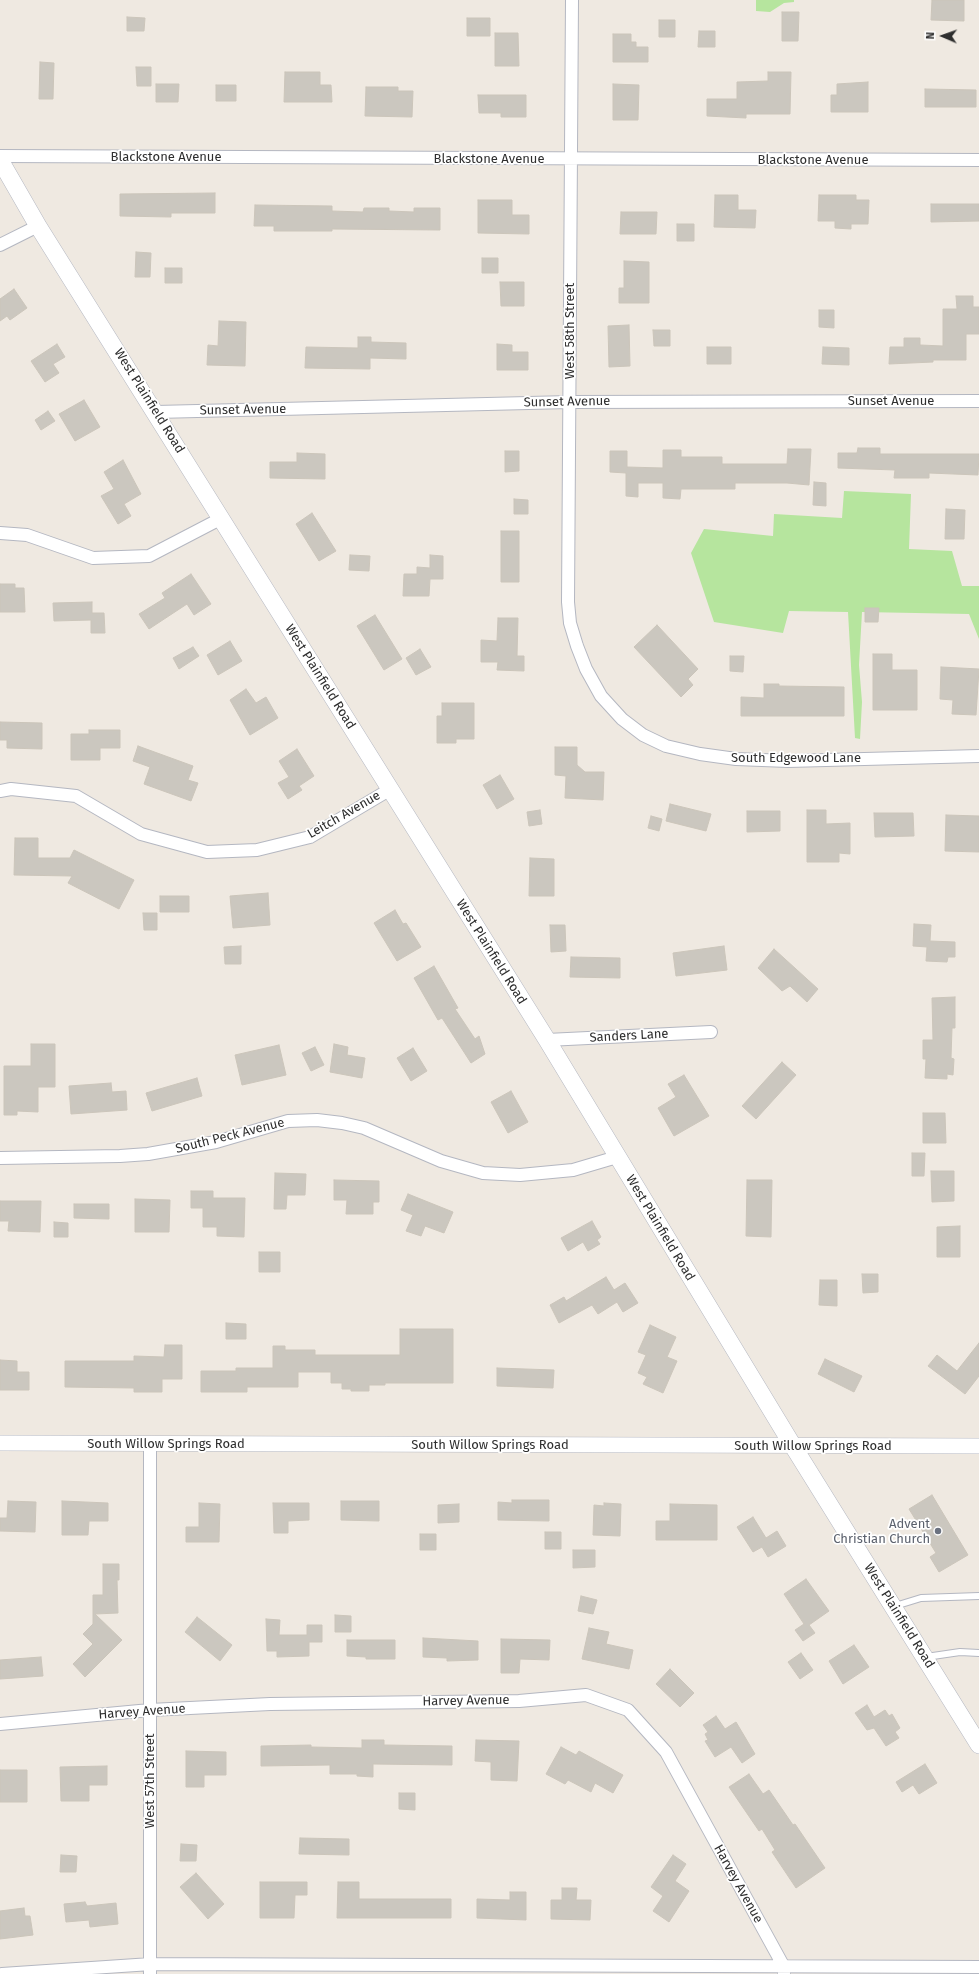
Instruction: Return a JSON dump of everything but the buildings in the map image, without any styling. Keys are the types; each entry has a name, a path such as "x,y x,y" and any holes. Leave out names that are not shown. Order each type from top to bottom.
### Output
{"main road":[{"name":"West Plainfield Road","path":"0,160 38,226 156,412 389,790 547,1040 793,1446 979,1745"}],"street":[{"name":"West 58th Street","path":"572,0 568,602 570,623 576,646 601,696 622,718"},
{"name":"Blackstone Avenue","path":"0,156 979,160"},
{"path":"0,245 38,226"},
{"name":"Sunset Avenue","path":"156,412 570,402 979,401"},
{"path":"0,533 27,534 93,558 149,556 222,518"},
{"name":"South Edgewood Lane","path":"622,718 643,735 666,746 700,754 736,759 788,761 979,756"},
{"name":"Leitch Avenue","path":"0,791 11,790 76,796 141,834 207,852 257,850 310,837 389,790"},
{"name":"Sanders Lane","path":"547,1040 711,1032"},
{"name":"South Peck Avenue","path":"0,1158 120,1156 148,1154 216,1142 282,1122 317,1120 342,1123 364,1128 441,1161 483,1173 520,1175 573,1170 617,1157"},
{"name":"South Willow Springs Road","path":"0,1443 979,1446"},
{"name":"West 57th Street","path":"150,1444 150,1969"},
{"name":"Harvey Avenue","path":"0,1724 150,1710 270,1704 519,1701 586,1695 628,1710 666,1752 784,1970"},
{"path":"2,1974 150,1969 784,1970 979,1967"}],"lane":[{"path":"894,1607 921,1598 979,1596"},
{"path":"925,1657 960,1652 979,1653"}],"green space":[{"path":"756,0 794,0 794,2 784,3 770,12 756,11"},
{"path":"844,491 911,494 909,549 952,551 962,586 979,586 979,639 969,614 862,612 859,665 862,702 860,739 855,738 848,612 789,611 783,633 714,622 691,553 704,529 773,536 774,514 842,518"}],"place":[{"name":"Advent Christian Church","path":"938,1531"}]}
